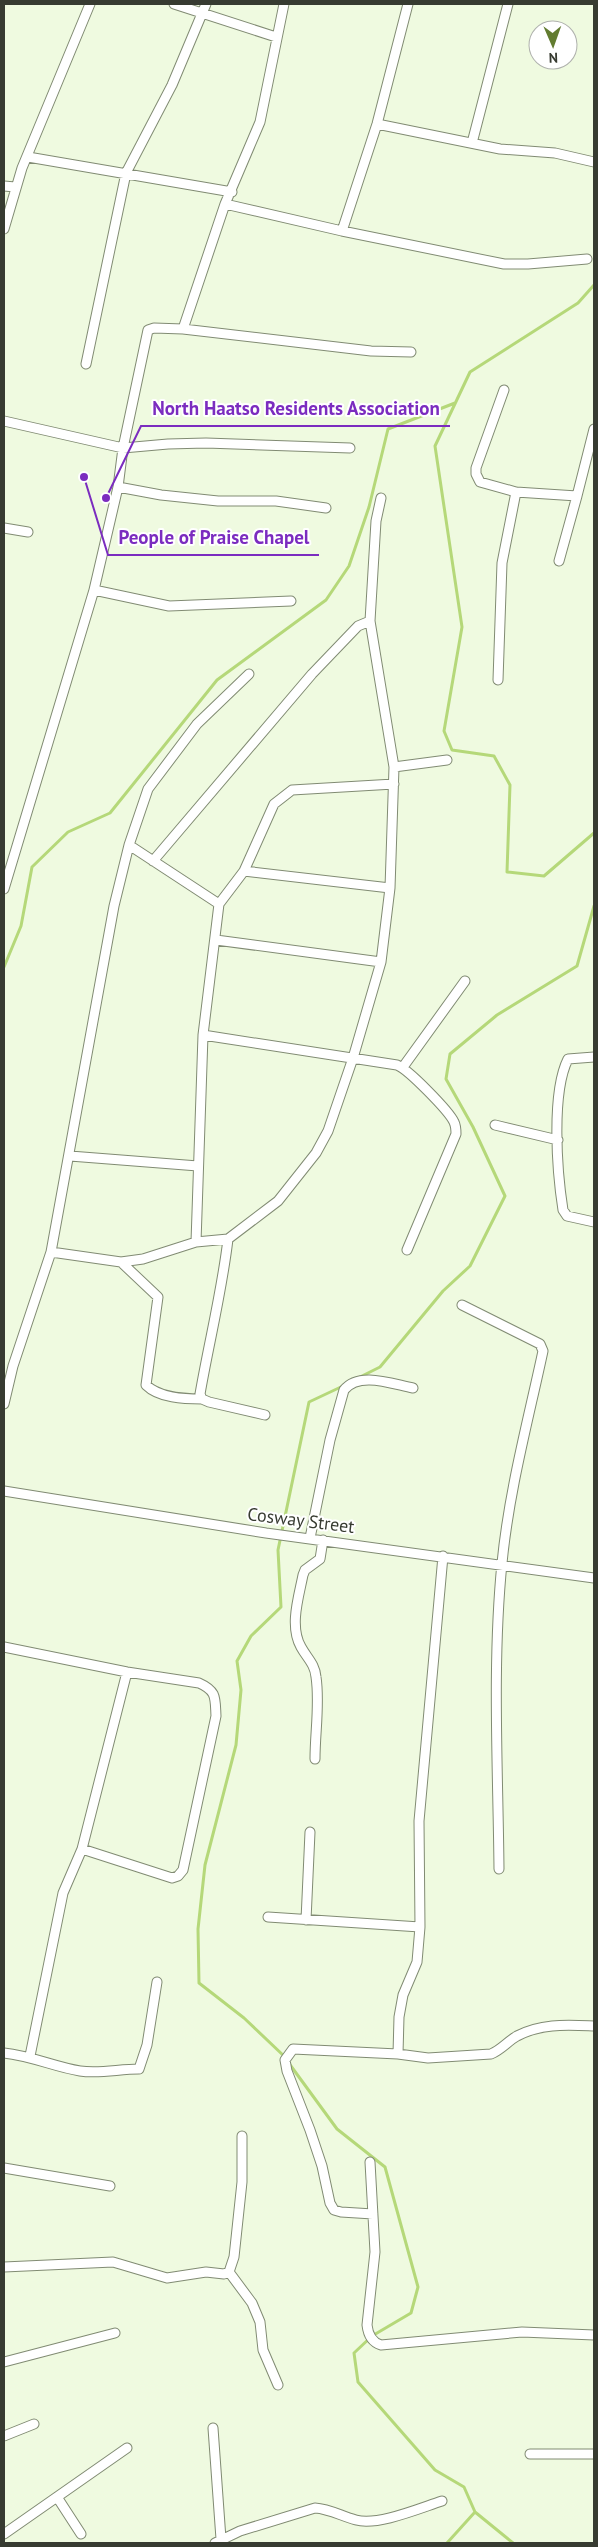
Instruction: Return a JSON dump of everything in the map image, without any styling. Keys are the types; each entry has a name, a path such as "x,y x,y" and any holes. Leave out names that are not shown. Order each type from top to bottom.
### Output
{"street":[{"path":"4,229 15,188 90,4"},
{"path":"174,4 204,8 276,37"},
{"path":"183,329 225,204 232,192 242,160 260,122 284,4"},
{"path":"342,231 377,124 408,4"},
{"path":"472,143 508,4"},
{"path":"86,364 126,174 172,86 204,8"},
{"path":"377,124 500,149 555,152 594,162"},
{"path":"28,157 232,192"},
{"path":"4,186 15,188"},
{"path":"225,204 342,231 504,264 587,259"},
{"path":"4,889 94,590 118,487 123,448 148,330 154,328 183,329 371,351 411,352"},
{"path":"504,390 476,474 480,482 516,492 577,496"},
{"path":"4,421 123,448 206,443 350,448"},
{"path":"559,561 594,429"},
{"path":"118,487 161,495 218,501 276,501 326,508"},
{"path":"498,680 502,562 516,492"},
{"path":"51,1252 122,1262 143,1258 196,1242 228,1239 276,1203 316,1153 328,1131 353,1058 381,962 390,888 394,767 370,621 376,521 381,498"},
{"path":"4,528 28,532"},
{"path":"94,590 169,606 291,601"},
{"path":"153,861 312,674 358,626 370,621"},
{"path":"4,1404 9,1365 51,1252 114,906 129,845 148,788 197,724 249,674"},
{"path":"394,767 447,760"},
{"path":"196,1242 203,1035 219,904 244,871 274,804 282,796 292,790 394,784"},
{"path":"129,845 219,904"},
{"path":"244,871 390,888"},
{"path":"216,940 381,962"},
{"path":"403,1067 465,982"},
{"path":"203,1035 403,1067 452,1118 456,1128 454,1138 407,1250"},
{"path":"594,1058 568,1059 564,1068 558,1098 558,1140 563,1210 567,1216 594,1222"},
{"path":"495,1125 558,1140"},
{"path":"70,1156 198,1166"},
{"path":"202,1399 200,1394 211,1329 223,1283 228,1239"},
{"path":"122,1262 158,1297 146,1385 160,1393 202,1399 265,1415"},
{"path":"462,1305 540,1344 543,1351 507,1524 502,1563 497,1644 499,1869"},
{"path":"307,1537 344,1390 348,1385 363,1379 413,1388"},
{"name":"Cosway Street","path":"4,1491 266,1533 502,1563 594,1578"},
{"path":"315,1758 316,1677 312,1661 301,1647 296,1633 297,1609 303,1575 305,1570 320,1559 323,1540"},
{"path":"398,2054 399,2017 403,1995 417,1962 420,1928 419,1821 443,1556"},
{"path":"4,1647 127,1672 199,1683 210,1688 215,1697 216,1716 183,1870 178,1876 172,1878 82,1849"},
{"path":"30,2056 63,1893 82,1849 127,1672"},
{"path":"306,1920 310,1832"},
{"path":"268,1917 420,1928"},
{"path":"4,2053 30,2056 79,2071 139,2070 147,2046 157,1982"},
{"path":"373,2214 341,2212 334,2210 330,2203 322,2166 287,2071 285,2060 294,2048 398,2054 428,2058 491,2054 497,2052 506,2042 532,2029 562,2024 594,2026"},
{"path":"230,2272 234,2257 242,2182 242,2136"},
{"path":"370,2162 375,2252 367,2325 368,2334 375,2344 522,2332 594,2335"},
{"path":"4,2168 110,2186"},
{"path":"4,2267 112,2262 167,2278 206,2272 224,2274 230,2272"},
{"path":"230,2272 252,2303 260,2322 263,2350 278,2385"},
{"path":"4,2362 115,2333"},
{"path":"4,2436 34,2424"},
{"path":"212,2428 218,2541 315,2508 326,2508 355,2520 365,2521 378,2520 442,2501"},
{"path":"4,2534 128,2448"},
{"path":"530,2454 594,2454"},
{"path":"57,2497 81,2534"}],"waterway":[{"path":"594,285 578,303 470,372 435,446 462,627 444,731 452,750 494,756 510,785 507,872 544,876 594,833"},
{"path":"4,967 21,926 32,867 68,832 110,813 217,680 326,600 349,566 369,507 388,429 455,403"},
{"path":"360,1377 380,1367 443,1291 470,1266 505,1196 473,1127 446,1079 450,1054 497,1015 577,966 594,906"},
{"path":"285,2057 244,2018 199,1983 198,1929 205,1865 236,1745 241,1690 237,1661 251,1636 281,1607 278,1550 309,1402 343,1386"},
{"path":"288,2062 337,2129 385,2167 418,2287 411,2313 372,2336 354,2353 358,2382 435,2470 464,2487 475,2512 447,2543"},
{"path":"475,2512 513,2543"}],"place":[{"name":"People of Praise Chapel","path":"84,477"},
{"name":"North Haatso Residents Association","path":"106,498"}]}
